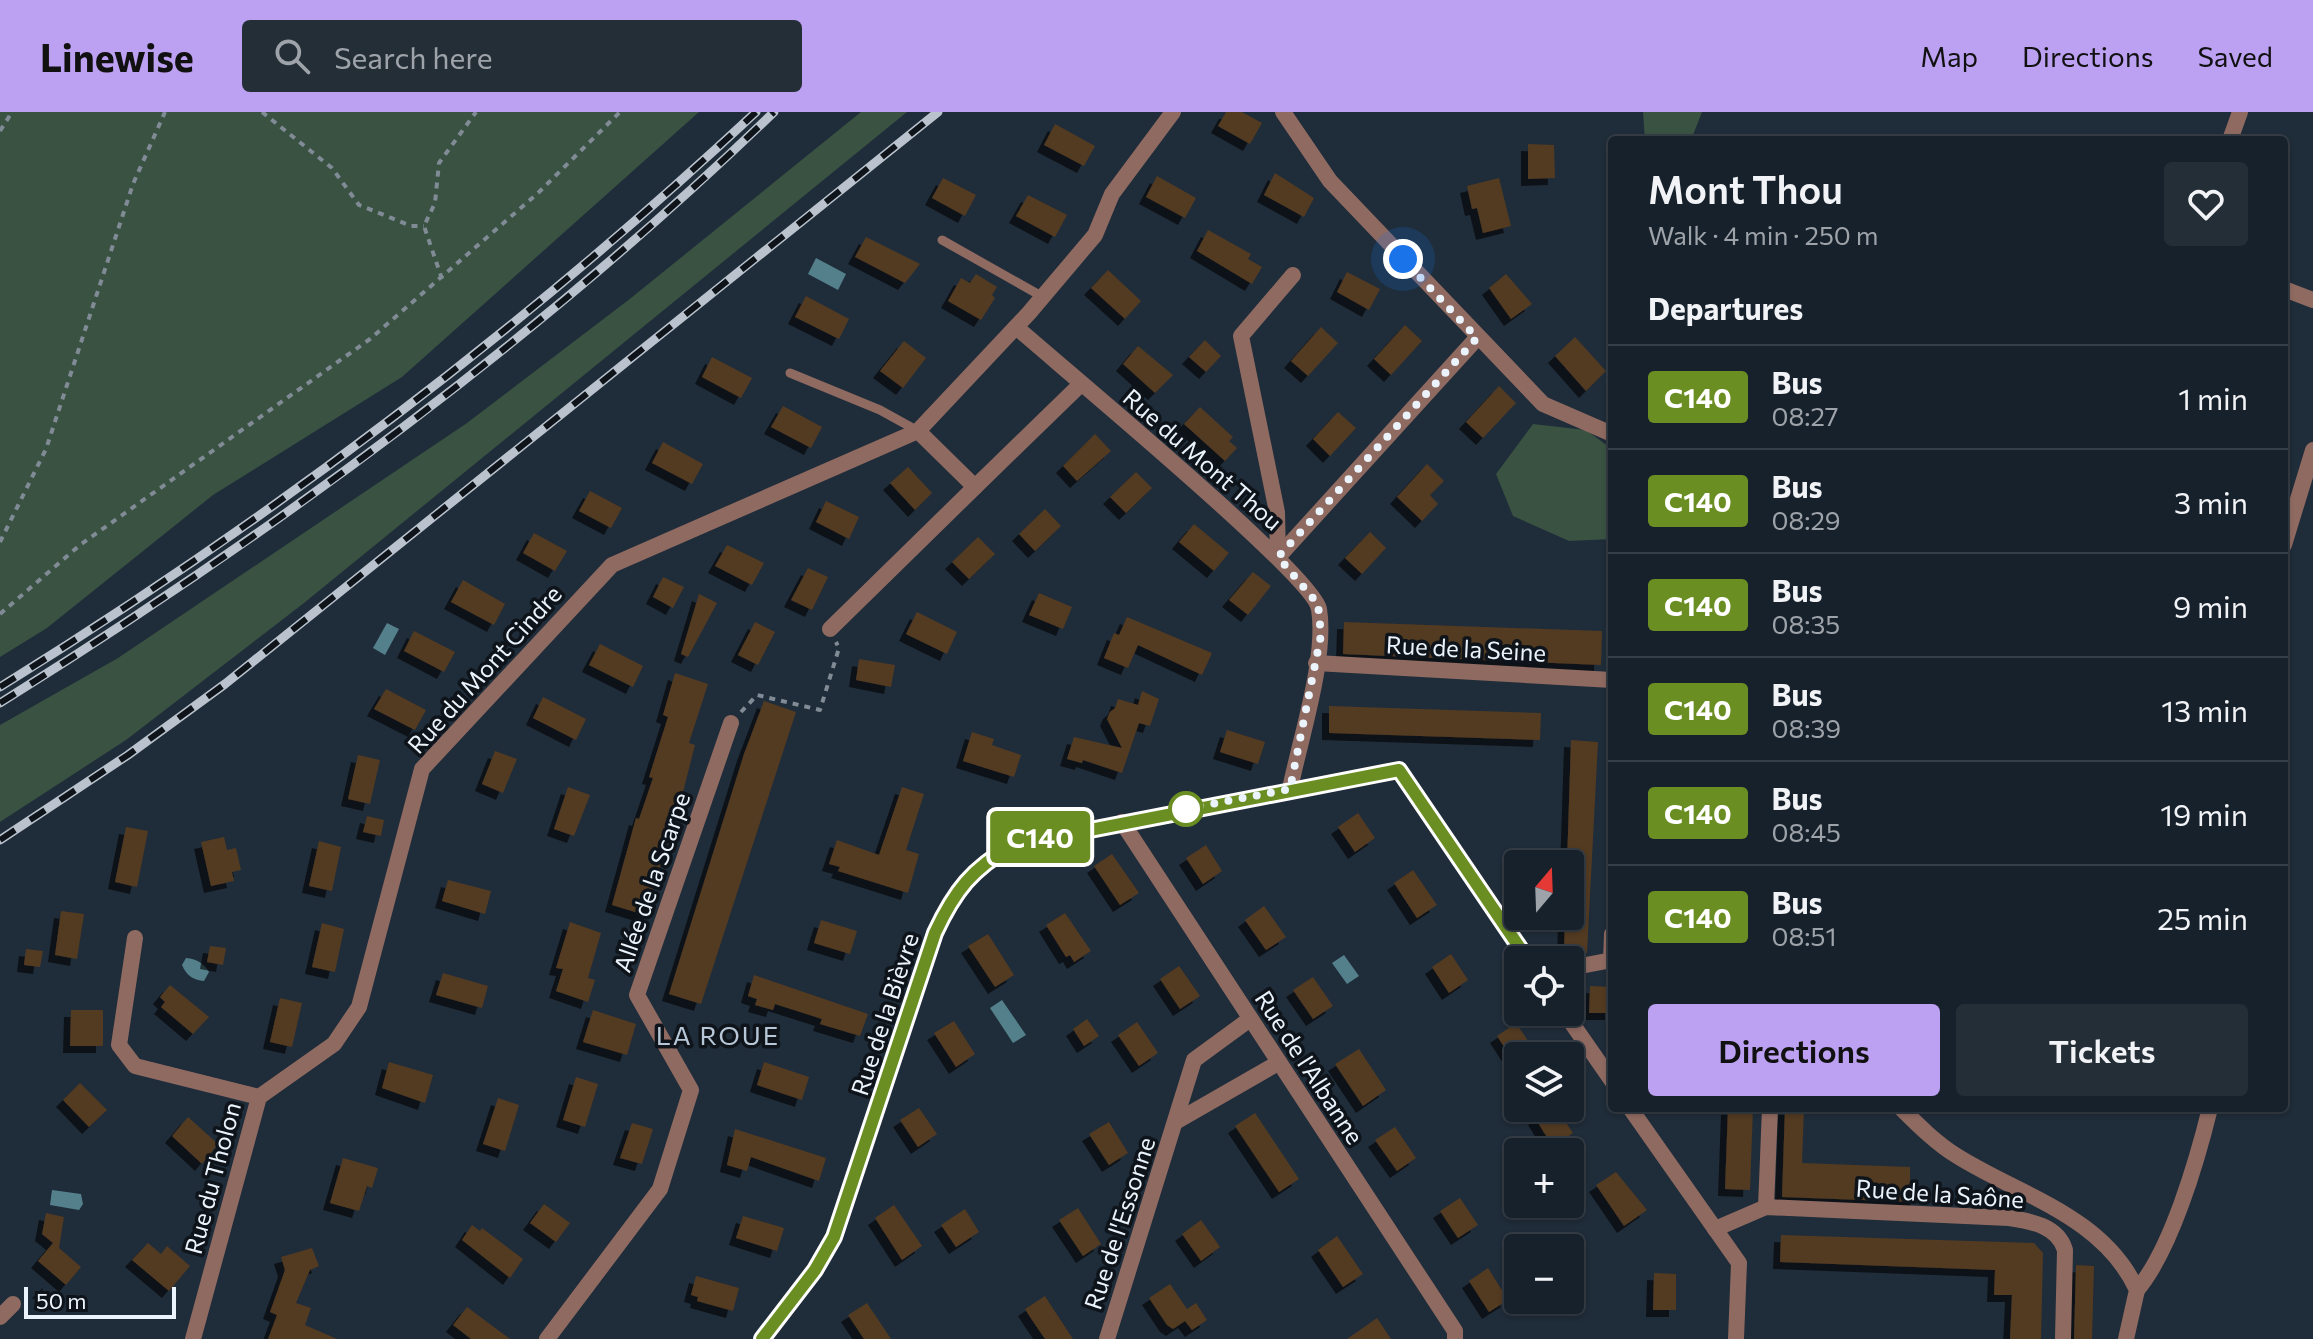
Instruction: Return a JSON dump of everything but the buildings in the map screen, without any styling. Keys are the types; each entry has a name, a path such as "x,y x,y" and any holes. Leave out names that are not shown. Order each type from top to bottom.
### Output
{"street":[{"name":"Rue du Mont Cindre","path":"259,1097 334,1044 359,1007 422,769 612,565 918,431 1016,327 1095,235 1112,194 1173,112"},
{"path":"1283,112 1330,181 1543,404 1608,432"},
{"path":"2231,136 2240,112"},
{"path":"1278,557 1277,512 1241,336 1293,275"},
{"path":"2288,291 2313,300"},
{"name":"Rue du Mont Thou","path":"1016,327 1278,557 1318,604 1321,635 1290,789"},
{"path":"1278,557 1477,338"},
{"path":"830,629 1081,384"},
{"path":"918,431 975,487"},
{"path":"2288,532 2313,450"},
{"name":"Rue de la Seine","path":"1316,663 1608,680"},
{"name":"Allée de la Scarpe","path":"547,1339 660,1189 672,1156 691,1090 637,995 731,723"},
{"name":"Rue de la Bièvre","path":"762,1339 815,1270 834,1237 935,933 951,898 969,876 1013,845 1399,770 1518,946"},
{"name":"Rue de l'Albanne","path":"1122,822 1455,1331 1455,1339"},
{"name":"Rue du Tholon","path":"135,938 119,1045 135,1066 259,1097 193,1339"},
{"path":"1584,965 1608,961"},
{"name":"Rue de l'Essonne","path":"1107,1339 1194,1060 1250,1019"},
{"path":"1574,1026 1608,1075"},
{"path":"1177,1121 1278,1063"},
{"path":"1633,1112 1739,1263 1736,1339"},
{"path":"1766,1207 1770,1112"},
{"path":"1906,1112 1956,1156 2056,1207 2093,1235 2106,1245 2137,1290"},
{"path":"2126,1339 2137,1290 2155,1269 2202,1141 2209,1112"},
{"name":"Rue de la Saône","path":"1715,1229 1766,1207 2009,1218 2045,1227 2062,1239 2065,1250 2063,1339"},
{"path":"0,1317 13,1304"}],"lane":[{"path":"942,240 1043,297"},
{"path":"790,373 880,410 918,431"}],"path":[{"path":"0,131 12,112"},
{"path":"0,542 46,449 133,184 165,112"},
{"path":"262,112 332,168 359,205 411,226 424,226"},
{"path":"442,279 424,226 435,203 439,163 476,112"},
{"path":"0,614 80,545 370,339 538,193 620,112"},
{"path":"731,723 757,695 820,710 839,648 830,629"}],"green space":[{"path":"0,112 699,112 402,377 213,495 47,628 0,657"},
{"path":"861,112 907,112 304,603 126,740 0,822 0,725 118,658 467,423 631,298"},
{"path":"1643,112 1702,112 1693,136 1645,136"},
{"path":"1533,424 1586,430 1608,446 1608,539 1569,541 1513,516 1496,474"}],"water":[{"path":"816,258 846,274 838,290 808,274"},
{"path":"387,623 399,629 385,655 373,648"},
{"path":"1344,955 1359,976 1347,984 1332,963"},
{"path":"186,958 199,962 207,969 209,972 204,981 186,972 182,965"},
{"path":"1002,1000 1026,1035 1013,1043 990,1008"},
{"path":"52,1190 81,1194 83,1204 79,1210 50,1205"}],"railway":[{"path":"0,687 199,557 392,418 578,270 756,112"},
{"path":"0,703 204,570 403,428 593,276 774,112"},
{"path":"0,840 128,755 225,684 938,112"}],"bus line":[{"name":"C140","path":"762,1339 815,1270 834,1237 935,933 951,898 969,876 1013,845 1036,838 1399,770 1518,946"}],"district":[{"name":"LA ROUE","path":"718,1034"}],"route":[{"path":"1186,809 1290,789 1321,635 1318,604 1278,557 1477,338 1403,259"}]}
